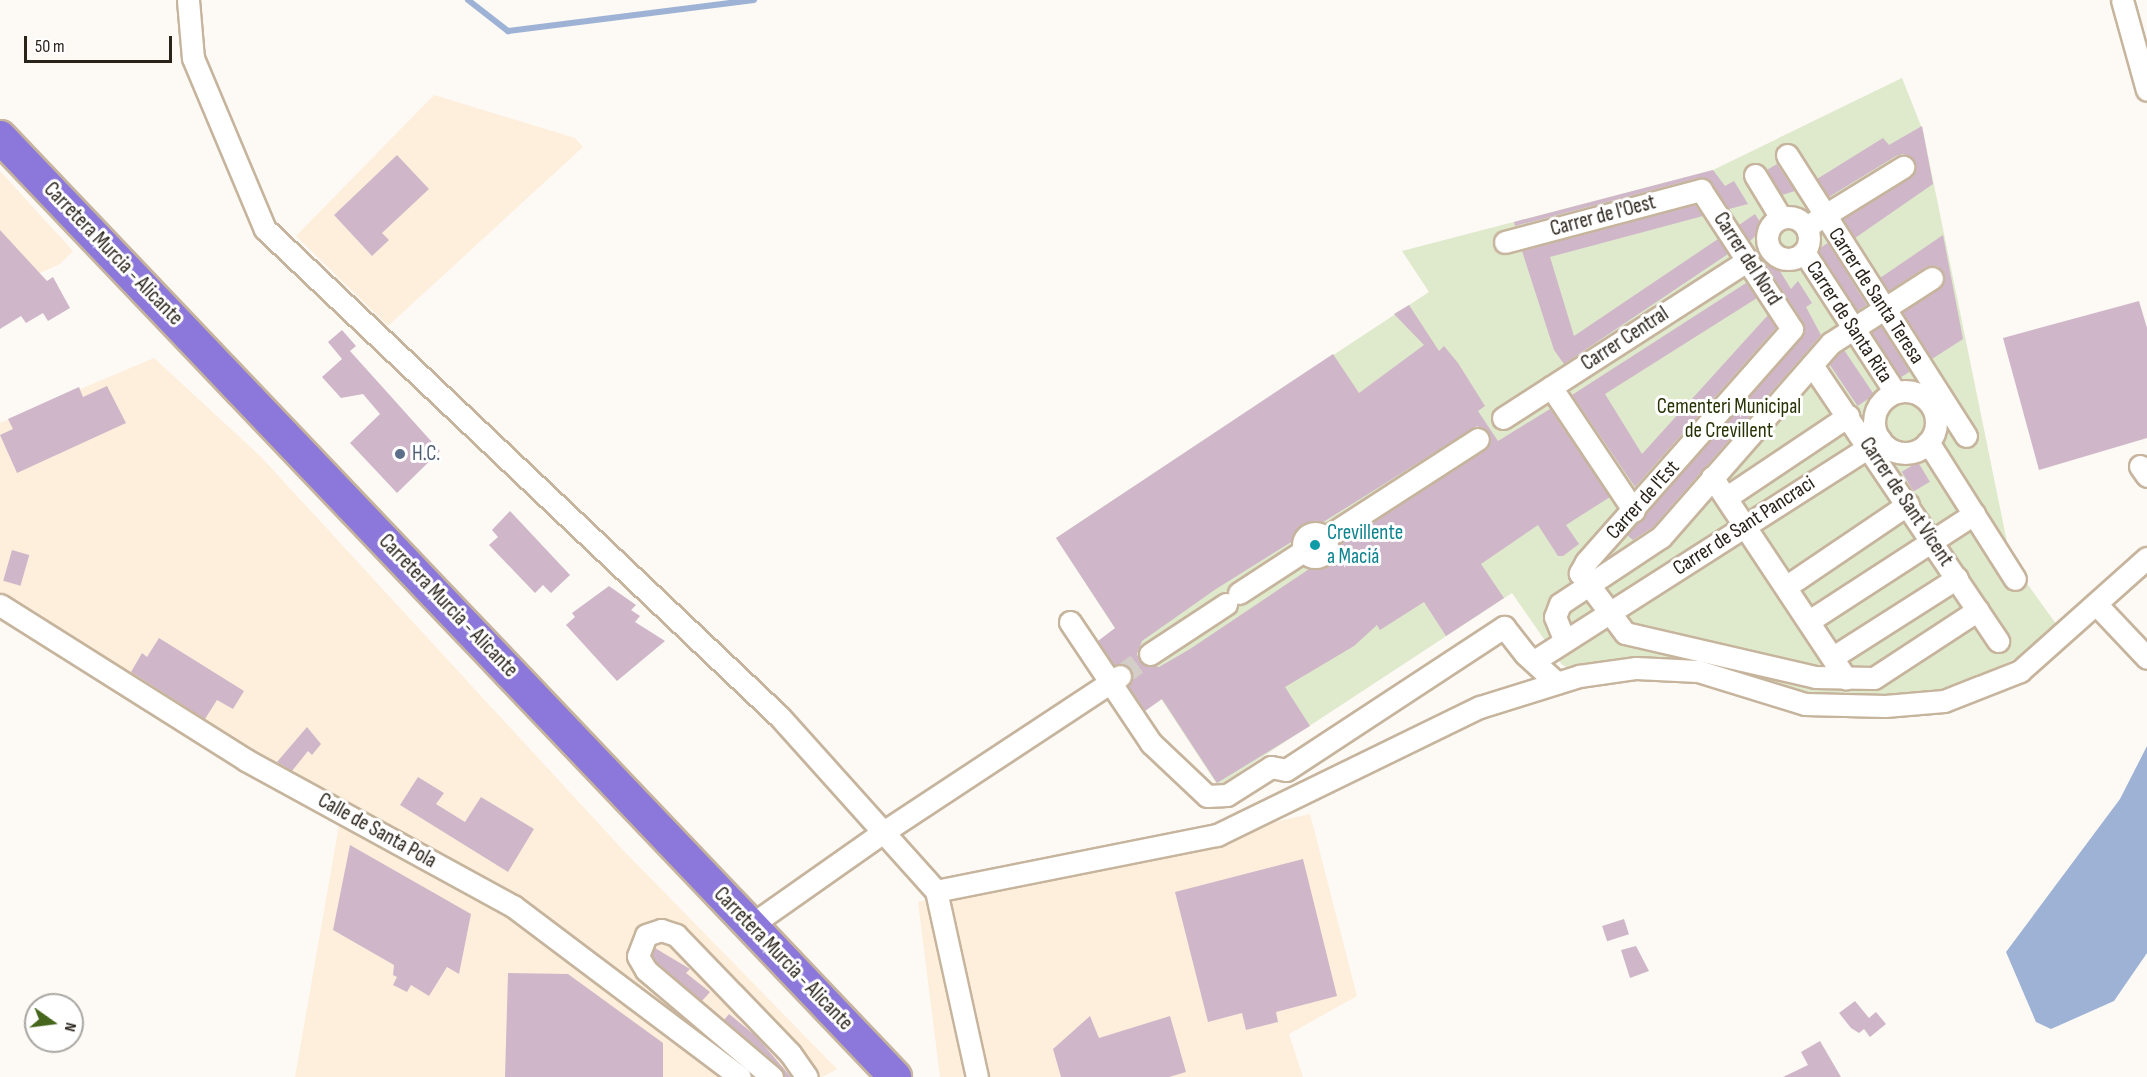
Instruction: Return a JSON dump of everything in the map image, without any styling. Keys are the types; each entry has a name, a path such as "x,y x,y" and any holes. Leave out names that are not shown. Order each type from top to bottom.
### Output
{"highway":[{"name":"Carretera Murcia - Alicante","path":"0,136 895,1077"}],"street":[{"path":"188,0 193,58 265,229 706,645 842,782 882,833 936,891 977,1077"},
{"path":"2122,0 2147,90"},
{"name":"Carrer de Santa Teresa","path":"1787,155 1885,309 1932,396 1966,436"},
{"path":"1806,227 1903,167"},
{"path":"1755,175 1781,218"},
{"name":"Carrer de l'Oest","path":"1504,242 1701,190"},
{"name":"Carrer del Nord","path":"1701,190 1792,329"},
{"path":"1781,218 1795,218 1806,227 1809,240 1804,252 1785,259 1769,247 1768,233 1781,218"},
{"name":"Carrer de Santa Rita","path":"1804,252 1895,392"},
{"name":"Carrer Central","path":"1503,418 1747,261"},
{"path":"1564,639 1555,617 1560,604 1590,588 1661,537 1831,343 1932,278"},
{"name":"Carrer de l'Est","path":"1590,588 1580,573 1586,562 1634,511 1792,329"},
{"name":"Carrer de Sant Vicent","path":"1812,364 1848,416 1875,443 1908,504 1998,641"},
{"path":"1551,387 1634,511"},
{"path":"1909,391 1932,396 1935,418 1928,442 1905,453 1875,443 1876,410 1895,392 1909,391"},
{"path":"1727,497 1848,416"},
{"path":"1150,654 1305,550 1310,555 1321,555 1326,549 1325,538 1478,439"},
{"path":"1928,442 2015,579"},
{"name":"Carrer de Sant Pancraci","path":"1534,661 1564,639 1609,614 1745,524 1875,443"},
{"path":"1712,477 1846,679"},
{"path":"1786,586 1908,504"},
{"path":"1809,621 1974,514"},
{"path":"936,891 1217,835 1479,706 1557,683 1635,668 1698,672 1805,704 1885,706 1944,701 2020,671 2147,558"},
{"path":"1833,657 1957,578"},
{"path":"1590,588 1625,633 1815,676 1846,679 1874,678 1978,609"},
{"path":"2096,604 2147,658"},
{"name":"Calle de Santa Pola","path":"0,605 246,760 513,906 740,1077"},
{"path":"1070,622 1116,679 1151,743 1188,782 1207,796 1227,795 1271,767 1286,770 1504,627 1557,683"},
{"path":"751,925 882,833 1116,679"},
{"path":"772,1077 646,970 638,956 646,935 661,930 676,935 790,1053 807,1077"}],"shaded area":[{"path":"434,95 575,138 583,147 388,326 296,236"},
{"path":"0,171 73,251 60,264 0,291"},
{"path":"154,358 261,457 622,849 837,1069 822,1077 295,1077 342,808 0,595 0,423"},
{"path":"1310,814 1357,996 1289,1034 1303,1077 940,1077 918,902"}],"green space":[{"name":"Cementeri Municipal de Crevillent","path":"1902,78 1923,131 2007,542 2023,578 2059,628 2037,648 1950,690 1891,698 1822,695 1679,659 1571,669 1562,665 1512,593 1218,786 1056,538 1429,292 1402,251 1713,170"}],"water":[{"path":"2147,746 2147,953 2114,1001 2051,1029 2036,1022 2006,952 2120,799"}],"building":[{"path":"1922,126 1933,184 1855,238 1843,219 1910,177 1916,167 1913,160 1903,154 1896,156 1829,197 1817,179 1883,138 1889,145"},
{"path":"397,155 429,189 382,233 389,240 372,256 334,215"},
{"path":"1777,164 1795,191 1782,195 1767,170"},
{"path":"1713,170 1725,186 1734,181 1748,204 1729,209 1711,182 1698,178 1515,226 1514,222"},
{"path":"1695,205 1703,216 1550,257 1574,336 1718,239 1728,254 1564,364 1554,350 1522,251"},
{"path":"1755,214 1764,228 1750,241 1739,225"},
{"path":"0,230 47,281 53,277 70,308 48,321 43,313 26,323 21,316 0,329"},
{"path":"1943,235 1963,339 1932,359 1902,312 1939,288 1945,278 1942,271 1937,266 1926,267 1889,291 1880,278"},
{"path":"1828,243 1867,305 1857,311 1818,249"},
{"path":"1773,260 1791,289 1798,281 1812,303 1806,307 1821,335 1653,527 1633,540 1627,535 1802,337 1803,322 1766,265"},
{"path":"1746,283 1757,298 1605,394 1642,454 1768,315 1776,328 1635,487 1572,395"},
{"path":"2139,301 2147,328 2147,438 2039,470 2003,338"},
{"path":"1409,305 1439,351 1444,346 1458,363 1485,406 1478,411 1498,441 1550,409 1610,497 1566,525 1579,544 1563,556 1558,556 1538,525 1481,564 1504,598 1446,636 1424,602 1380,630 1377,625 1354,646 1285,687 1310,726 1217,783 1162,699 1145,711 1128,686 1133,676 1130,669 1114,665 1098,641 1115,628 1056,538 1333,354 1359,393 1424,345 1394,314","holes":["1477,426 1489,433 1490,444 1485,450 1339,544 1342,547 1190,649 1159,667 1140,661 1137,654 1142,641 1216,589"]},
{"path":"1881,326 1910,372 1899,378 1871,332"},
{"path":"342,330 356,346 350,351 440,451 397,493 350,443 380,414 363,394 341,398 322,377 342,359 328,342"},
{"path":"1844,350 1874,395 1858,406 1827,361"},
{"path":"107,386 126,423 17,473 0,435 13,429 8,419 79,387 83,397"},
{"path":"1918,462 1930,482 1914,492 1902,472"},
{"path":"510,511 570,575 551,593 543,585 535,593 489,545 498,537 492,530"},
{"path":"12,550 29,555 20,586 3,581"},
{"path":"609,586 636,605 631,610 640,616 635,622 665,641 617,681 566,625 575,617 572,613"},
{"path":"159,638 244,691 233,709 217,700 205,719 131,672 142,653 147,657"},
{"path":"307,727 321,744 312,755 308,751 292,771 277,762"},
{"path":"418,777 444,793 436,804 465,822 481,797 534,829 508,872 400,805"},
{"path":"350,845 471,914 459,974 447,967 429,996 411,985 407,992 393,985 397,977 393,975 394,965 333,930"},
{"path":"1303,859 1337,996 1276,1012 1278,1022 1246,1030 1242,1013 1208,1022 1175,892"},
{"path":"1624,919 1629,934 1607,941 1602,926"},
{"path":"1636,946 1649,971 1630,978 1621,950"},
{"path":"655,948 690,969 686,973 710,992 702,1001 656,962 652,955"},
{"path":"508,973 568,974 663,1043 663,1077 505,1077"},
{"path":"1855,1001 1869,1018 1876,1012 1886,1024 1870,1037 1864,1029 1859,1033 1851,1028 1839,1013"},
{"path":"729,1014 756,1036 791,1077 784,1077 780,1067 724,1020"},
{"path":"1090,1016 1099,1038 1170,1016 1186,1072 1169,1077 1061,1077 1053,1049"},
{"path":"1820,1041 1841,1077 1783,1077 1808,1065 1801,1052"}],"waterway":[{"path":"468,0 508,31 754,0"}],"tunnel":[{"path":"1120,676 1150,654"}],"place":[{"name":"H.C.","path":"400,454"},
{"name":"Crevillente a Maciá","path":"1315,545"}]}
